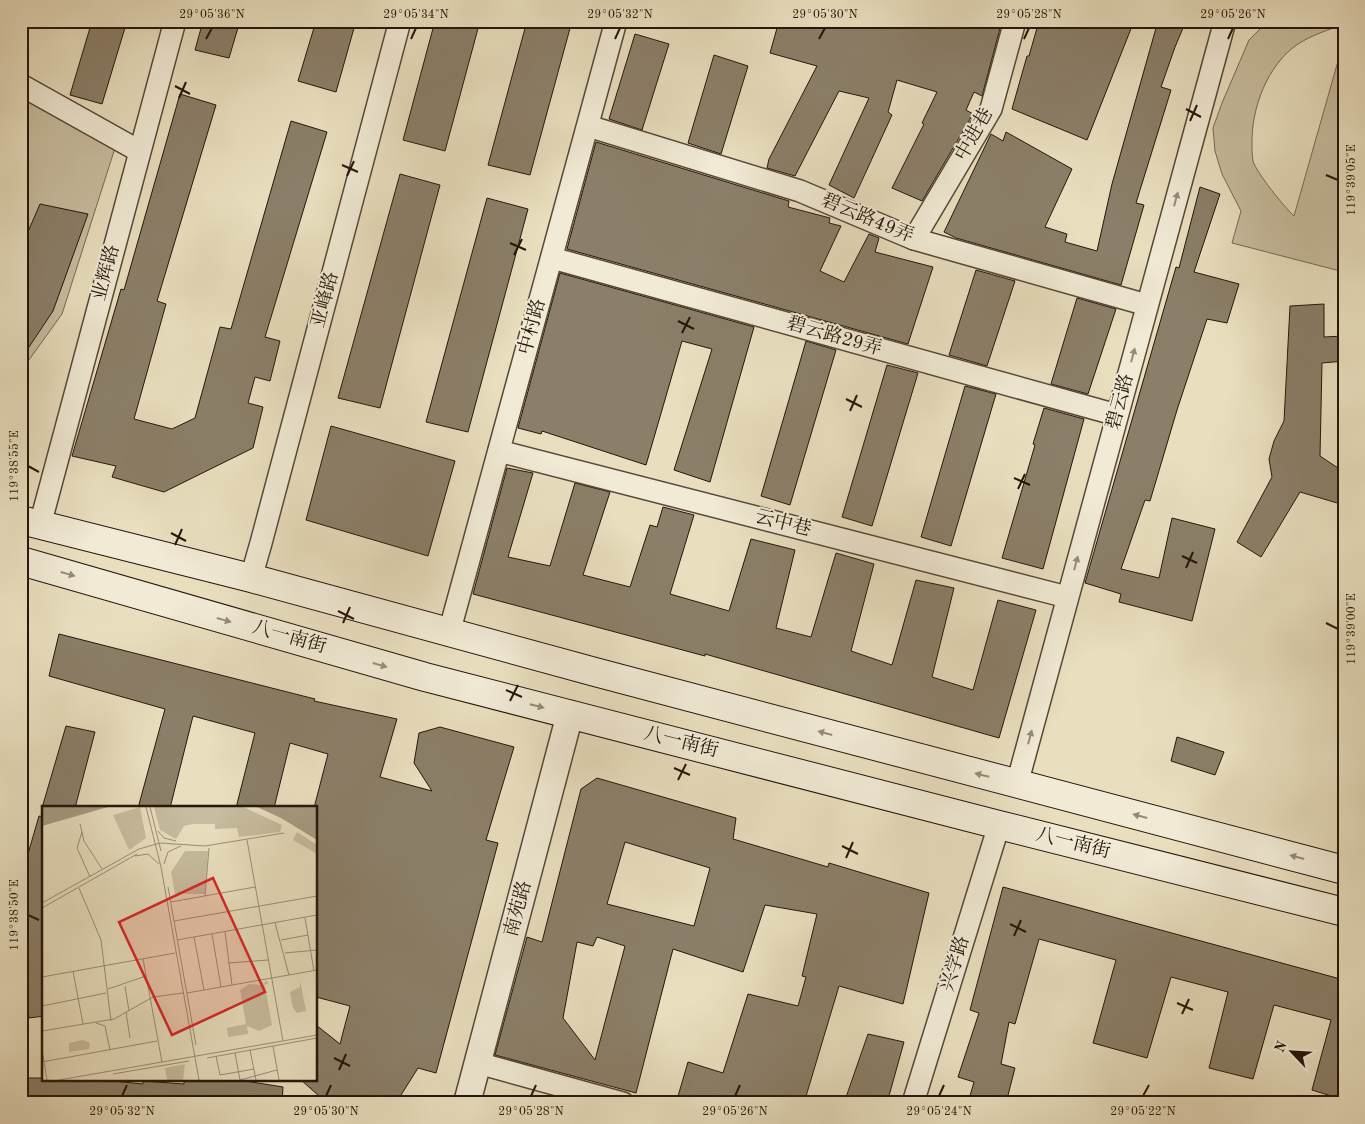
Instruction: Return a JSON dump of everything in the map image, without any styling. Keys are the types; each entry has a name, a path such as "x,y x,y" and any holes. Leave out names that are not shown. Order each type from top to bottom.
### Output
{"main road":[{"path":"31,523 250,578 449,633 1344,870"},
{"name":"八一南街","path":"21,560 425,677 1344,912"}],"street":[{"name":"业辉路","path":"31,523 139,152 175,21"},
{"name":"亚峰路","path":"250,578 262,543 400,21"},
{"name":"中村路","path":"449,633 616,21"},
{"name":"中进巷","path":"914,239 991,109 1015,21"},
{"name":"碧云路","path":"1017,784 1225,21"},
{"path":"21,85 139,152"},
{"name":"碧云路49弄","path":"588,126 800,191 914,239 1147,305"},
{"name":"碧云路29弄","path":"552,258 1117,415"},
{"name":"云中巷","path":"499,451 1067,597"},
{"name":"南苑路","path":"468,1103 570,714"},
{"name":"兴学路","path":"913,1103 999,825"},
{"path":"478,1063 623,1103"}],"shaded area":[{"path":"1268,21 1344,21 1344,24 1314,35 1298,44 1278,64 1263,89 1258,103 1252,131 1252,145 1253,159 1259,173 1294,216 1344,40 1344,272 1232,243 1241,211 1222,174 1215,151 1213,128 1249,40"},
{"path":"21,98 115,148 62,314 21,371"}],"building":[{"path":"92,21 127,21 102,104 70,95"},
{"path":"203,21 240,21 229,58 195,50"},
{"path":"316,21 356,21 336,92 298,81"},
{"path":"435,21 480,21 445,151 403,140"},
{"path":"527,21 572,21 530,175 488,165"},
{"path":"779,21 1002,21 982,96 974,92 966,110 973,114 922,201 892,188 924,124 922,123 937,92 897,80 888,112 892,115 854,198 829,185 869,98 839,91 795,176 767,168 769,159 817,66 770,53"},
{"path":"1040,21 1134,21 1087,140 1012,109 1027,56 1029,56"},
{"path":"1158,21 1186,21 1161,87 1171,90 1136,203 1144,205 1121,285 956,238 944,232 991,134 1003,141 1006,132 1072,169 1045,227 1067,234 1065,242 1097,251 1112,184"},
{"path":"635,34 669,44 642,130 609,119"},
{"path":"714,55 748,66 721,154 688,143"},
{"path":"180,94 216,105 157,301 166,304 134,419 172,429 195,418 220,327 231,329 291,121 327,132 265,337 280,341 270,381 255,377 248,403 263,407 253,448 164,492 112,477 116,466 72,456 121,289 124,290"},
{"path":"596,142 789,201 788,207 830,218 829,223 841,226 820,271 844,282 869,234 879,238 875,252 933,267 908,344 567,249"},
{"path":"400,174 440,185 380,408 338,398"},
{"path":"1200,187 1220,194 1194,272 1239,284 1227,323 1207,319 1150,501 1145,500 1121,569 1159,578 1172,518 1215,529 1192,621 1119,602 1121,594 1085,583 1176,267 1179,268"},
{"path":"487,198 528,209 468,432 426,422"},
{"path":"40,204 88,214 53,311 21,359 21,248"},
{"path":"976,270 1015,281 987,366 949,355"},
{"path":"560,273 754,327 710,482 674,470 712,349 682,341 646,465 542,431 541,434 518,428"},
{"path":"1077,298 1116,309 1088,394 1051,384"},
{"path":"1324,304 1324,337 1344,336 1344,361 1322,363 1320,456 1344,472 1344,505 1300,492 1261,557 1237,542 1272,477 1269,459 1274,441 1284,421 1290,306"},
{"path":"806,341 836,350 790,505 761,496"},
{"path":"887,365 918,373 872,526 842,517"},
{"path":"965,386 996,394 951,546 921,537"},
{"path":"1044,408 1084,419 1043,569 1002,558"},
{"path":"331,426 455,461 428,556 306,520"},
{"path":"507,468 533,473 508,557 550,566 575,483 610,492 583,575 630,587 650,525 657,527 663,507 694,515 670,594 729,611 751,539 795,550 776,628 811,637 836,553 874,564 851,651 892,665 916,580 954,588 932,677 973,690 998,600 1036,610 999,738 705,654 705,656 473,594"},
{"path":"59,634 315,699 314,701 397,719 380,777 432,791 414,763 419,733 440,727 514,747 486,840 498,843 436,1073 418,1068 396,1103 327,1103 303,1082 318,1082 318,1027 340,1044 350,1006 318,998 318,806 315,806 328,754 290,743 274,806 237,806 255,733 193,716 170,806 139,806 165,709 49,676"},
{"path":"66,726 95,732 76,806 43,806"},
{"path":"1177,737 1224,752 1215,775 1171,761"},
{"path":"597,778 736,818 733,839 828,867 829,863 929,893 903,1004 839,986 804,1103 676,1103 688,1062 723,1073 748,994 798,1006 806,977 802,976 817,914 765,905 743,972 673,949 636,1093 495,1055 527,937 542,942 581,789","holes":["625,842 710,868 694,926 607,904","597,937 625,946 595,1060 563,1018 577,942 593,946"]},
{"path":"39,816 42,817 42,1016 29,1018 21,960 21,878"},
{"path":"1003,887 1344,980 1344,1100 1312,1090 1331,1020 1274,1005 1253,1079 1209,1068 1228,992 1171,977 1147,1058 1093,1043 1116,960 1039,939 1015,1024 1009,1022 1001,1064 1015,1068 1006,1103 968,1103 974,1082 958,1077 979,1013 970,1010"},
{"path":"868,1034 904,1042 887,1103 844,1103"},
{"path":"21,1078 42,1078 42,1082 122,1082 143,1084 143,1082 184,1084 184,1082 252,1082 283,1087 282,1103 21,1103"}]}
